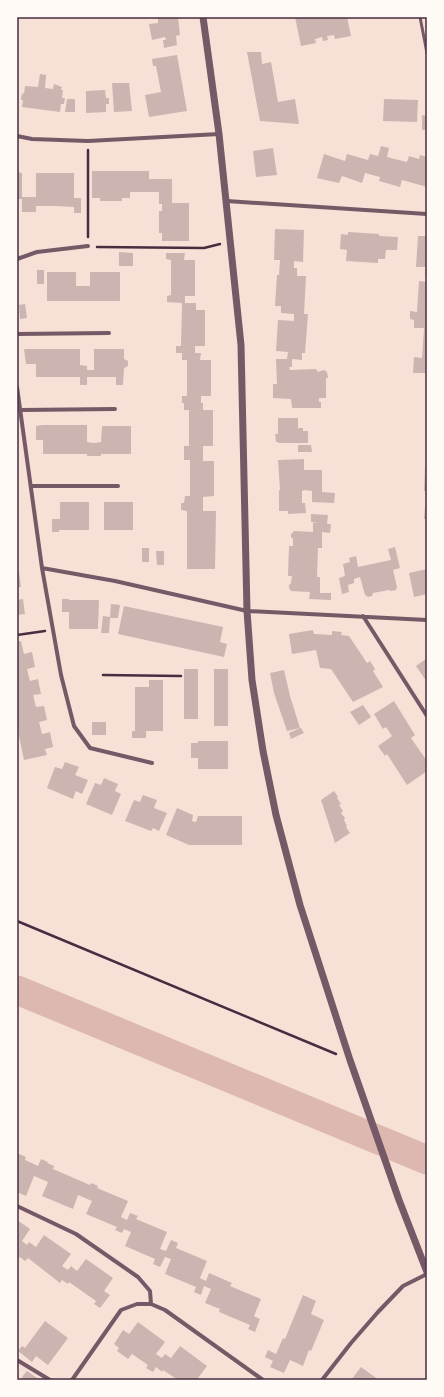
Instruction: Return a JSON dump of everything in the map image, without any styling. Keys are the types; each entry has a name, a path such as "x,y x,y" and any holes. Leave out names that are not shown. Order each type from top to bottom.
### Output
{"street":[{"path":"203,17 227,201 241,345 247,611 252,680 263,751 276,815 300,905 350,1060 399,1200 427,1273 403,1286 351,1343 322,1380"},
{"path":"17,136 32,139 88,141 219,134"},
{"path":"227,201 427,214"},
{"path":"17,259 37,252 88,246"},
{"path":"17,334 109,333"},
{"path":"17,387 42,568 64,688 74,726 90,748 152,763"},
{"path":"20,410 115,409"},
{"path":"31,486 118,486"},
{"path":"42,568 116,581 247,611 427,620"},
{"path":"363,616 427,716"},
{"path":"17,1206 76,1234 138,1277 150,1291 151,1304"},
{"path":"72,1380 121,1310 137,1304 151,1304 165,1310 263,1380"},
{"path":"17,1360 50,1380"}],"lane":[{"path":"420,17 427,53"}],"path":[{"path":"88,141 88,246 204,248 231,241"},
{"path":"17,635 53,630"},
{"path":"103,675 181,676"},
{"path":"17,920 350,1060"}],"building":[{"path":"158,17 178,17 180,35 176,36 177,45 164,48 163,40 166,40 165,37 152,40 149,24 158,23"},
{"path":"295,17 347,17 351,36 335,39 334,35 327,36 328,40 323,41 322,37 315,39 316,43 301,46"},
{"path":"247,52 261,52 262,64 271,62 278,102 295,99 299,124 260,121"},
{"path":"177,55 187,111 149,117 145,95 161,92 156,66 153,66 152,59"},
{"path":"40,74 46,75 45,88 53,89 54,84 62,87 62,98 65,98 64,104 61,104 60,112 22,107 22,93 24,94 25,86 38,87"},
{"path":"112,83 129,83 132,111 114,112"},
{"path":"105,90 106,98 109,98 109,104 106,104 106,112 86,113 86,91"},
{"path":"67,99 75,99 75,112 65,112"},
{"path":"384,99 418,100 417,122 383,121"},
{"path":"422,115 427,116 427,130 422,130"},
{"path":"381,146 389,148 387,157 407,162 409,156 419,159 420,155 427,157 427,187 402,180 400,187 379,181 380,177 365,173 362,183 342,176 339,183 317,178 324,154 345,161 347,154 368,160 370,154 378,156"},
{"path":"273,148 277,175 256,177 253,151"},
{"path":"92,171 149,171 149,179 172,179 172,203 189,203 189,241 162,241 162,233 159,233 159,211 162,211 162,204 159,204 159,192 130,192 130,198 122,198 122,201 100,201 100,198 92,198"},
{"path":"17,172 22,173 22,197 36,197 36,173 74,173 74,198 81,198 81,213 74,213 74,207 55,206 36,206 36,212 22,212 22,199 17,199"},
{"path":"275,229 304,230 303,262 294,261 294,268 297,268 297,276 306,276 304,314 308,314 305,353 302,353 302,360 292,359 292,367 289,367 290,370 316,369 318,372 324,370 327,372 328,378 326,378 326,398 319,398 321,408 292,408 291,399 273,398 273,384 277,384 276,359 287,359 288,352 276,351 278,320 294,321 294,314 281,313 281,306 275,306 277,275 279,275 280,260 274,260"},
{"path":"348,232 398,237 397,250 386,250 385,259 378,259 378,263 346,261 347,250 340,249 341,234 348,235"},
{"path":"418,236 427,236 427,275 425,275 426,267 416,267"},
{"path":"119,252 133,253 133,266 119,266"},
{"path":"166,253 185,253 184,260 195,260 195,296 185,296 185,303 196,303 196,310 205,310 205,346 195,346 195,353 201,353 200,360 211,360 211,396 201,396 201,403 203,403 203,410 213,410 213,446 203,446 203,461 214,461 214,496 203,497 203,511 216,511 215,569 187,569 187,511 181,510 181,503 184,503 185,496 190,496 190,460 184,460 184,446 189,446 189,410 184,410 184,403 182,403 182,396 187,396 187,360 182,360 182,353 176,353 176,346 181,346 182,303 167,302 167,296 171,295 171,260 166,259"},
{"path":"37,270 44,270 44,284 37,284"},
{"path":"47,272 76,272 76,286 90,286 90,272 120,272 120,301 47,301"},
{"path":"419,281 427,282 427,373 413,373 414,357 422,358 424,328 414,328 414,320 410,319 410,311 417,312"},
{"path":"25,304 27,318 20,319 19,305"},
{"path":"24,349 80,349 80,365 87,366 87,370 94,370 94,349 124,349 124,359 128,361 128,366 124,368 123,385 116,385 116,377 87,377 87,385 80,385 80,377 36,377 36,364 26,364"},
{"path":"278,418 298,418 298,428 303,428 303,431 308,431 308,443 276,442 275,434 278,434"},
{"path":"87,425 87,442 94,443 101,442 102,426 131,426 131,454 101,454 101,456 87,456 87,454 43,454 43,440 36,440 36,426"},
{"path":"298,445 311,445 312,452 298,452"},
{"path":"304,459 304,470 322,470 322,492 335,493 334,503 312,502 312,491 320,492 305,490 302,491 302,503 305,503 306,513 288,514 288,511 279,511 278,491 280,490 278,460"},
{"path":"425,467 427,467 427,491 424,491"},
{"path":"60,502 89,502 89,530 59,530 59,532 52,532 52,519 60,519"},
{"path":"104,502 133,502 133,530 104,530"},
{"path":"425,506 427,506 427,519 424,519"},
{"path":"311,514 328,515 327,524 331,524 330,533 322,532 322,548 318,548 317,577 320,577 320,593 331,593 331,600 309,599 310,592 291,591 289,588 292,576 288,576 289,546 293,546 291,534 294,531 313,532 313,523 318,523 311,522"},
{"path":"395,547 400,568 393,570 397,587 396,590 373,593 372,596 368,597 365,595 360,577 354,579 354,583 348,585 349,592 342,594 339,578 345,576 343,564 350,562 349,558 356,556 358,567 391,560 388,549"},
{"path":"142,548 149,548 149,562 142,562"},
{"path":"156,551 164,551 164,565 157,565"},
{"path":"427,569 427,594 414,597 409,573"},
{"path":"17,572 19,572 21,587 17,587"},
{"path":"23,599 25,614 17,615 17,600"},
{"path":"62,599 99,600 98,629 69,629 69,612 62,612"},
{"path":"111,604 120,605 118,618 110,618 109,633 101,633 103,616 110,617"},
{"path":"124,606 223,627 220,642 227,644 224,657 118,634"},
{"path":"313,630 314,634 332,635 332,631 342,632 341,635 349,636 367,663 370,661 375,669 373,671 383,687 353,702 331,669 320,668 316,650 292,654 289,634"},
{"path":"21,641 24,654 32,652 35,667 27,669 30,681 38,679 41,694 33,695 36,707 44,706 47,720 39,722 42,734 50,732 53,747 45,749 47,755 24,760 17,727 17,642"},
{"path":"427,658 427,682 416,666"},
{"path":"184,669 198,669 198,719 184,719"},
{"path":"214,669 228,669 228,726 214,726"},
{"path":"284,670 300,728 287,731 274,693 270,673"},
{"path":"149,680 163,680 163,731 146,731 146,738 132,738 132,731 135,731 135,687 149,687"},
{"path":"394,701 415,735 411,738 427,761 427,771 407,785 387,754 385,756 378,746 392,736 386,727 383,729 374,714"},
{"path":"363,705 371,717 359,725 350,712"},
{"path":"92,722 106,722 106,735 92,735"},
{"path":"300,728 304,733 291,739 289,733"},
{"path":"198,741 228,741 228,769 198,769 198,758 191,758 191,743 198,743"},
{"path":"65,762 79,767 75,775 88,780 82,794 76,791 73,799 47,788 55,767 62,769"},
{"path":"104,778 118,784 115,791 121,794 112,815 86,804 95,783 101,785"},
{"path":"334,791 341,804 339,805 343,811 341,813 345,818 344,820 347,826 346,827 350,833 335,843 321,800"},
{"path":"143,795 157,800 154,808 167,813 159,831 153,828 151,831 125,821 134,800 140,802"},
{"path":"177,808 193,815 192,821 196,822 198,816 242,816 242,845 189,845 166,835"},
{"path":"17,1153 26,1157 25,1160 38,1166 41,1159 48,1162 47,1163 54,1166 53,1169 90,1185 91,1183 98,1186 97,1188 128,1201 121,1217 127,1220 130,1213 138,1216 136,1219 167,1232 160,1249 166,1251 171,1240 178,1243 176,1248 207,1261 200,1278 206,1281 209,1273 232,1283 230,1286 261,1299 254,1316 260,1319 255,1332 248,1329 250,1325 219,1312 220,1309 205,1303 211,1289 204,1286 201,1295 194,1292 196,1287 165,1274 171,1259 165,1257 160,1267 153,1264 155,1259 125,1246 131,1232 124,1229 122,1233 115,1230 117,1227 86,1214 92,1201 78,1195 73,1209 42,1196 48,1182 34,1176 26,1196 17,1192"},
{"path":"17,1220 30,1229 22,1241 27,1245 29,1242 36,1247 44,1235 71,1254 62,1266 68,1270 71,1266 77,1271 86,1259 113,1278 104,1291 110,1295 100,1308 94,1304 96,1301 69,1282 68,1284 62,1280 60,1283 28,1258 25,1261 20,1257 18,1259 17,1258"},
{"path":"303,1295 316,1301 311,1314 324,1320 303,1366 290,1360 284,1373 270,1367 273,1361 265,1357 268,1350 276,1354 283,1338 285,1339"},
{"path":"45,1321 68,1338 48,1365 36,1356 32,1362 18,1351 22,1346 25,1348"},
{"path":"138,1322 165,1342 156,1354 162,1358 165,1354 171,1358 180,1346 207,1366 198,1378 202,1380 178,1380 163,1370 162,1372 156,1367 153,1372 146,1368 148,1365 132,1354 128,1359 117,1351 119,1348 114,1344 123,1330 129,1334"},
{"path":"361,1367 379,1380 351,1380"},
{"path":"27,1371 40,1380 25,1380 22,1377"}],"waterway":[{"path":"17,990 427,1160"}]}
